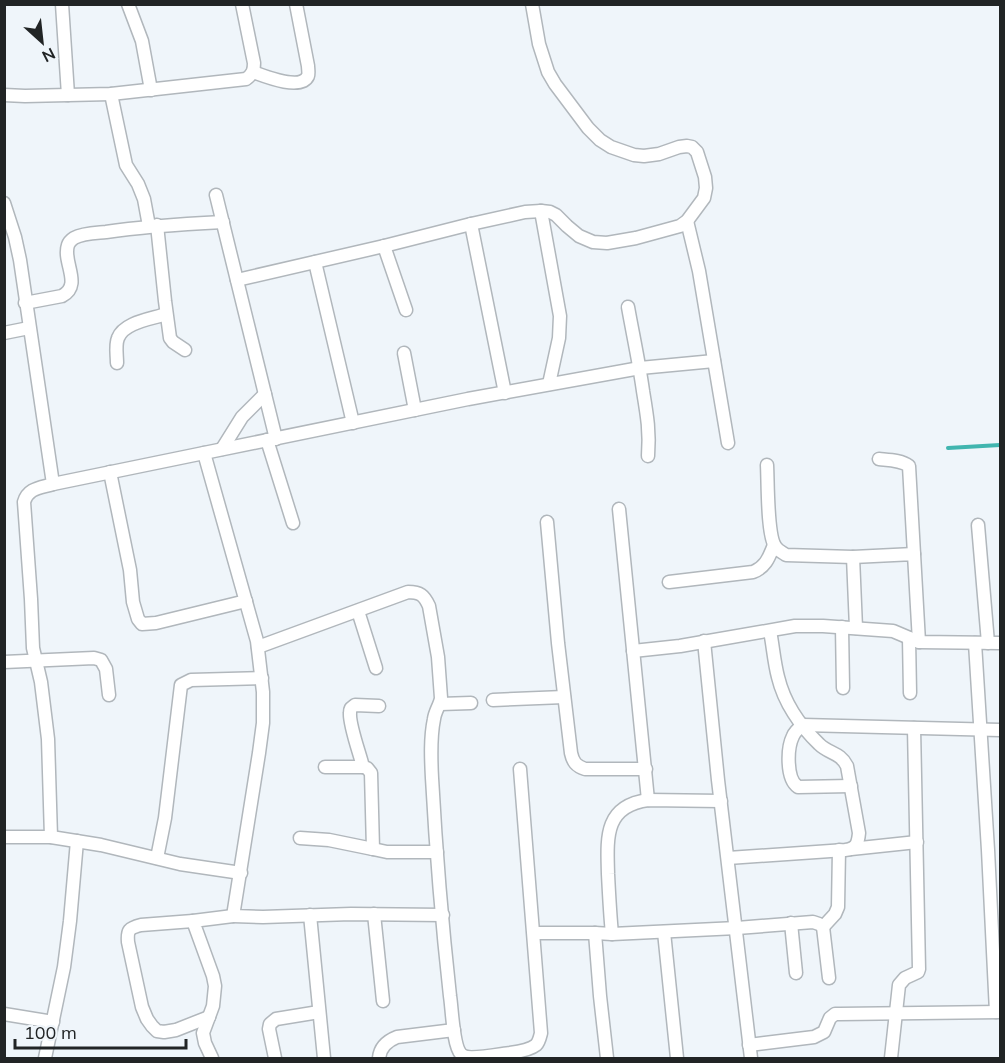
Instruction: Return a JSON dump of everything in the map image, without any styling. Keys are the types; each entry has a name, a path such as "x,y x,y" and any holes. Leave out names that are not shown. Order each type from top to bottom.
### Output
{"street":[{"path":"62,4 68,95"},
{"path":"4,95 111,94 241,80 250,76 254,63 242,4"},
{"path":"253,72 294,83 306,79 309,66 296,4"},
{"path":"237,280 525,212 550,212 579,236 593,242 607,243 680,226 687,221 704,198 706,188 697,152 687,146 659,154 634,155 611,147 600,140 588,128 548,72 539,44 532,4"},
{"path":"130,5 141,41 151,90"},
{"path":"111,94 126,165 138,184 153,226 170,338 184,350"},
{"path":"216,195 265,394 271,439 293,523"},
{"path":"4,203 20,260 53,484"},
{"path":"541,211 560,316 559,338 549,384"},
{"path":"687,221 699,272 728,443"},
{"path":"26,303 62,296 71,288 67,248 72,239 91,234 153,226 223,222"},
{"path":"471,224 505,393"},
{"path":"384,246 406,310"},
{"path":"315,262 353,423"},
{"path":"628,307 649,425 648,456"},
{"path":"117,363 116,346 125,328 166,314"},
{"path":"4,333 29,328"},
{"path":"404,353 415,410"},
{"path":"51,837 48,739 41,682 33,648 24,502 29,491 110,472 549,384 640,368 714,361"},
{"path":"222,449 242,417 265,394"},
{"path":"204,453 257,639 262,678 263,723 233,915"},
{"path":"879,459 899,461 909,466 914,554 914,640 910,693"},
{"path":"767,465 771,532 774,545 779,551 786,555 853,557 914,554"},
{"path":"110,472 130,570 133,602 138,619 142,624 156,623 246,602"},
{"path":"619,509 648,800"},
{"path":"547,522 564,697 573,760 585,769 646,769"},
{"path":"749,1045 814,1038 824,1032 830,1018 835,1014 998,1012 980,730 988,643 978,525"},
{"path":"669,582 753,572 765,564 774,545"},
{"path":"853,557 856,628"},
{"path":"257,639 358,611 408,592 422,594 429,606 438,657 441,698 435,714 432,734 437,852 454,1030 459,1053 464,1058 518,1055 535,1046 541,1033 520,769"},
{"path":"358,611 376,668"},
{"path":"633,651 795,626 893,631 914,640 988,643"},
{"path":"842,627 843,688"},
{"path":"770,631 778,677 789,705 819,744 842,757 847,766 859,833 856,846 845,850"},
{"path":"704,641 751,1059"},
{"path":"4,662 94,658 101,660 106,669 109,695"},
{"path":"157,858 165,818 181,685 190,680 262,678"},
{"path":"493,700 564,697"},
{"path":"440,704 471,703"},
{"path":"363,767 350,710 355,705 379,706"},
{"path":"851,786 795,786 790,776 789,756 792,737 798,729 803,725 1000,730"},
{"path":"891,1059 899,985 920,969 914,728"},
{"path":"324,767 363,767 369,770 372,776 373,849"},
{"path":"612,934 608,834 617,813 637,801 721,801"},
{"path":"4,837 51,837 180,864 241,873"},
{"path":"300,838 329,840 387,852 437,852"},
{"path":"45,1059 64,967 77,841"},
{"path":"728,858 845,850 917,842"},
{"path":"829,978 823,927 838,907 845,850"},
{"path":"374,914 383,1000"},
{"path":"209,1017 176,1030 164,1032 157,1031 152,1026 142,1006 127,932 141,925 233,915 263,917 443,915"},
{"path":"310,915 324,1058"},
{"path":"193,921 215,986 213,1006 203,1033 204,1043 212,1059"},
{"path":"534,933 664,932 813,922 823,927"},
{"path":"791,923 796,973"},
{"path":"664,932 677,1059"},
{"path":"595,933 607,1059"},
{"path":"275,1059 268,1029 270,1024 279,1018 319,1012"},
{"path":"4,1014 53,1022"},
{"path":"379,1059 382,1048 397,1037 454,1030"}],"waterway":[{"path":"948,448 1000,445"}]}
